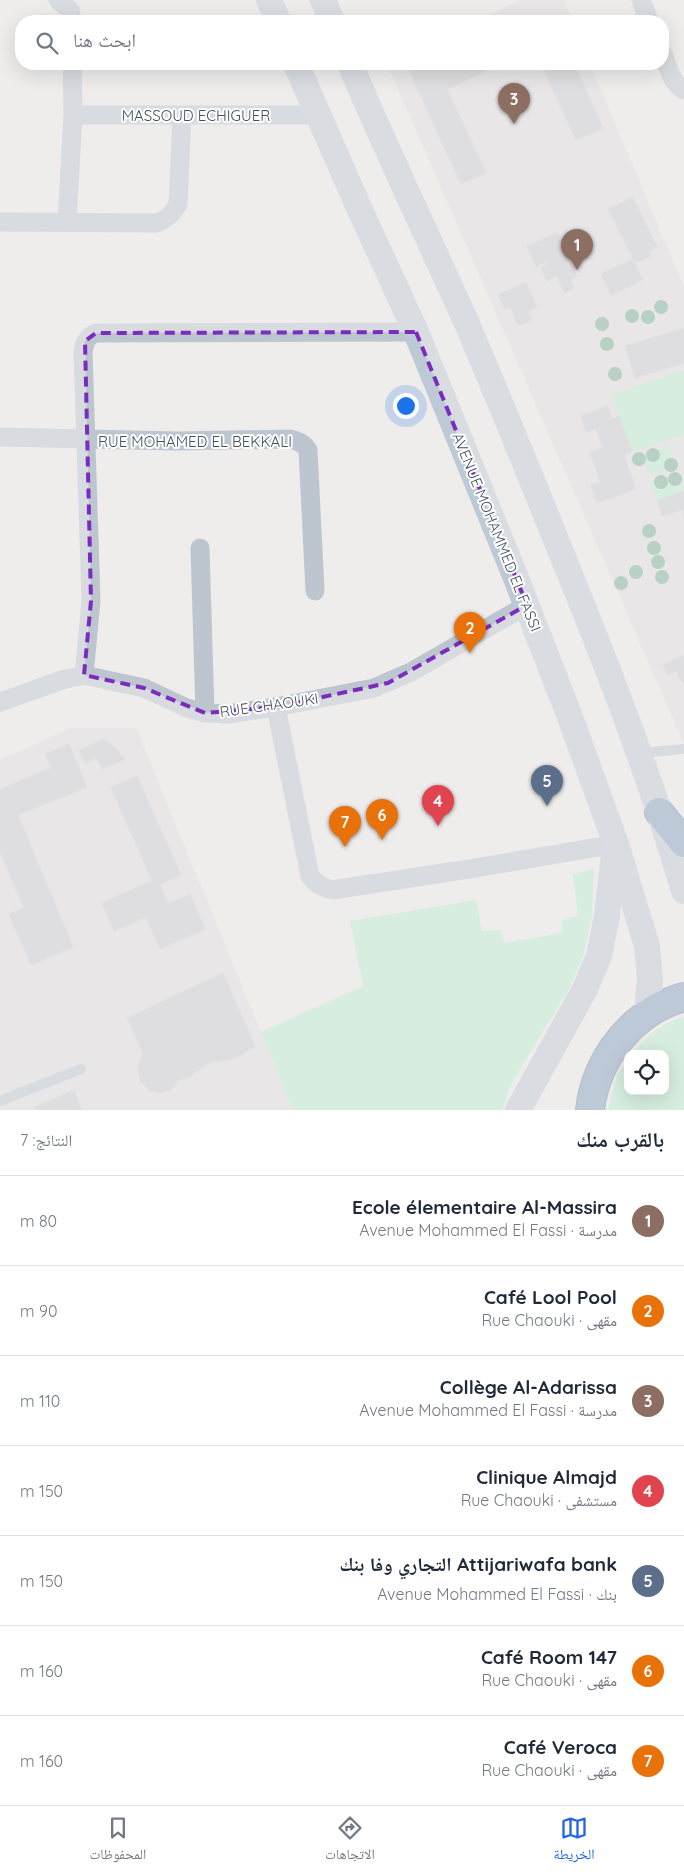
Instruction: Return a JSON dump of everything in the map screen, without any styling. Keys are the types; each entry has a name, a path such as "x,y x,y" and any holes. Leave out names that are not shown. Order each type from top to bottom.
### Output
{"highway":[{"path":"659,812 684,843"},
{"path":"590,1110 596,1082 606,1059 624,1034 647,1014 684,997"}],"main road":[{"path":"269,0 275,15"},
{"path":"323,0 329,15"},
{"name":"AVENUE MOHAMMED EL FASSI","path":"299,70 416,332 527,605 616,844 647,946 650,979 647,1014"},
{"path":"353,70 464,318 600,647 659,812 684,891"},
{"path":"518,1110 585,989 599,956 608,916 616,844"}],"street":[{"path":"58,0 70,10 71,15"},
{"path":"641,0 647,15"},
{"path":"669,68 677,85 684,90"},
{"path":"67,222 73,115 72,70"},
{"name":"MASSOUD ECHIGUER","path":"73,115 319,115"},
{"path":"0,222 157,223 166,219 174,212 178,204 182,115"},
{"name":"RUE MOHAMED EL BEKKALI","path":"84,676 91,601 83,352 89,336 96,333 416,332"},
{"name":"RUE MOHAMED EL BEKKALI","path":"0,437 86,440 290,439 305,445 308,450 315,592"},
{"path":"200,548 206,713"},
{"name":"RUE CHAOUKI","path":"0,702 62,680 84,676 144,688 186,708 206,713 228,714 276,708 374,688 388,683 411,672 527,605"},
{"path":"276,708 310,876 315,883 324,888 332,890 420,877 616,844"}],"lane":[{"path":"638,753 684,749"},
{"path":"0,1101 81,1069"}],"highlighted area":[{"path":"416,332 527,605 388,683 276,707 205,713 144,688 84,675 91,601 85,341 96,333"}],"shaded area":[{"path":"522,0 564,0 570,15 488,15"},
{"path":"390,70 593,70 684,287 684,744"},
{"path":"71,728 136,728 293,1110 0,1110 0,760"}],"green space":[{"path":"684,370 684,435 632,452 612,395"},
{"path":"668,446 675,466 649,475 642,456"},
{"path":"678,473 684,491 657,500 651,481"},
{"path":"594,869 592,917 583,956 570,987 511,1084 502,1110 293,1110 261,1032 363,986 350,921 476,900 482,931 501,930 504,943 562,933 562,920 578,916 573,874"},
{"path":"684,1017 684,1110 608,1110 617,1075 624,1065 624,1095 669,1095 669,1050 635,1050 655,1031"}],"building":[{"path":"409,70 489,70 447,89 486,173 461,184"},
{"path":"544,70 577,70 603,128 576,140"},
{"path":"633,197 657,247 649,251 651,256 635,263 643,280 611,295 601,274 633,259 608,209"},
{"path":"558,233 577,277 571,280 574,288 564,293 557,276 547,281 541,267 547,265 546,262 536,267 527,246"},
{"path":"526,282 537,307 528,311 532,320 518,326 510,307 505,310 498,295"},
{"path":"684,328 684,363 635,378 625,346"},
{"path":"608,406 612,419 619,416 632,452 624,455 636,489 597,503 591,485 600,482 590,452 603,448 596,429 586,432 581,416"},
{"path":"684,491 684,518 682,510 662,516 657,500"},
{"path":"684,655 684,686 676,671 668,675 663,665"},
{"path":"103,739 113,746 125,759 102,769 96,758 85,764 79,750"},
{"path":"69,744 87,787 18,815 73,947 31,965 9,914 24,908 0,852 0,789 51,768 45,754"},
{"path":"137,776 181,875 160,884 168,904 190,894 205,929 160,949 146,917 114,931 102,903 152,881 111,787"},
{"path":"223,973 255,1046 242,1055 229,1060 210,1062 189,1077 179,1080 171,1090 158,1093 151,1091 140,1081 138,1067 143,1054 127,1018"},
{"path":"74,1090 82,1110 35,1110 34,1107"}],"place":[{"name":"Collège Al-Adarissa","path":"514,124"},
{"name":"Ecole élementaire Al-Massira","path":"577,270"},
{"name":"Café Lool Pool","path":"470,653"},
{"name":"Attijariwafa bank التجاري وفا بنك","path":"547,806"},
{"name":"Clinique Almajd","path":"438,826"},
{"name":"Café Room 147","path":"382,840"},
{"name":"Café Veroca","path":"345,847"}]}
